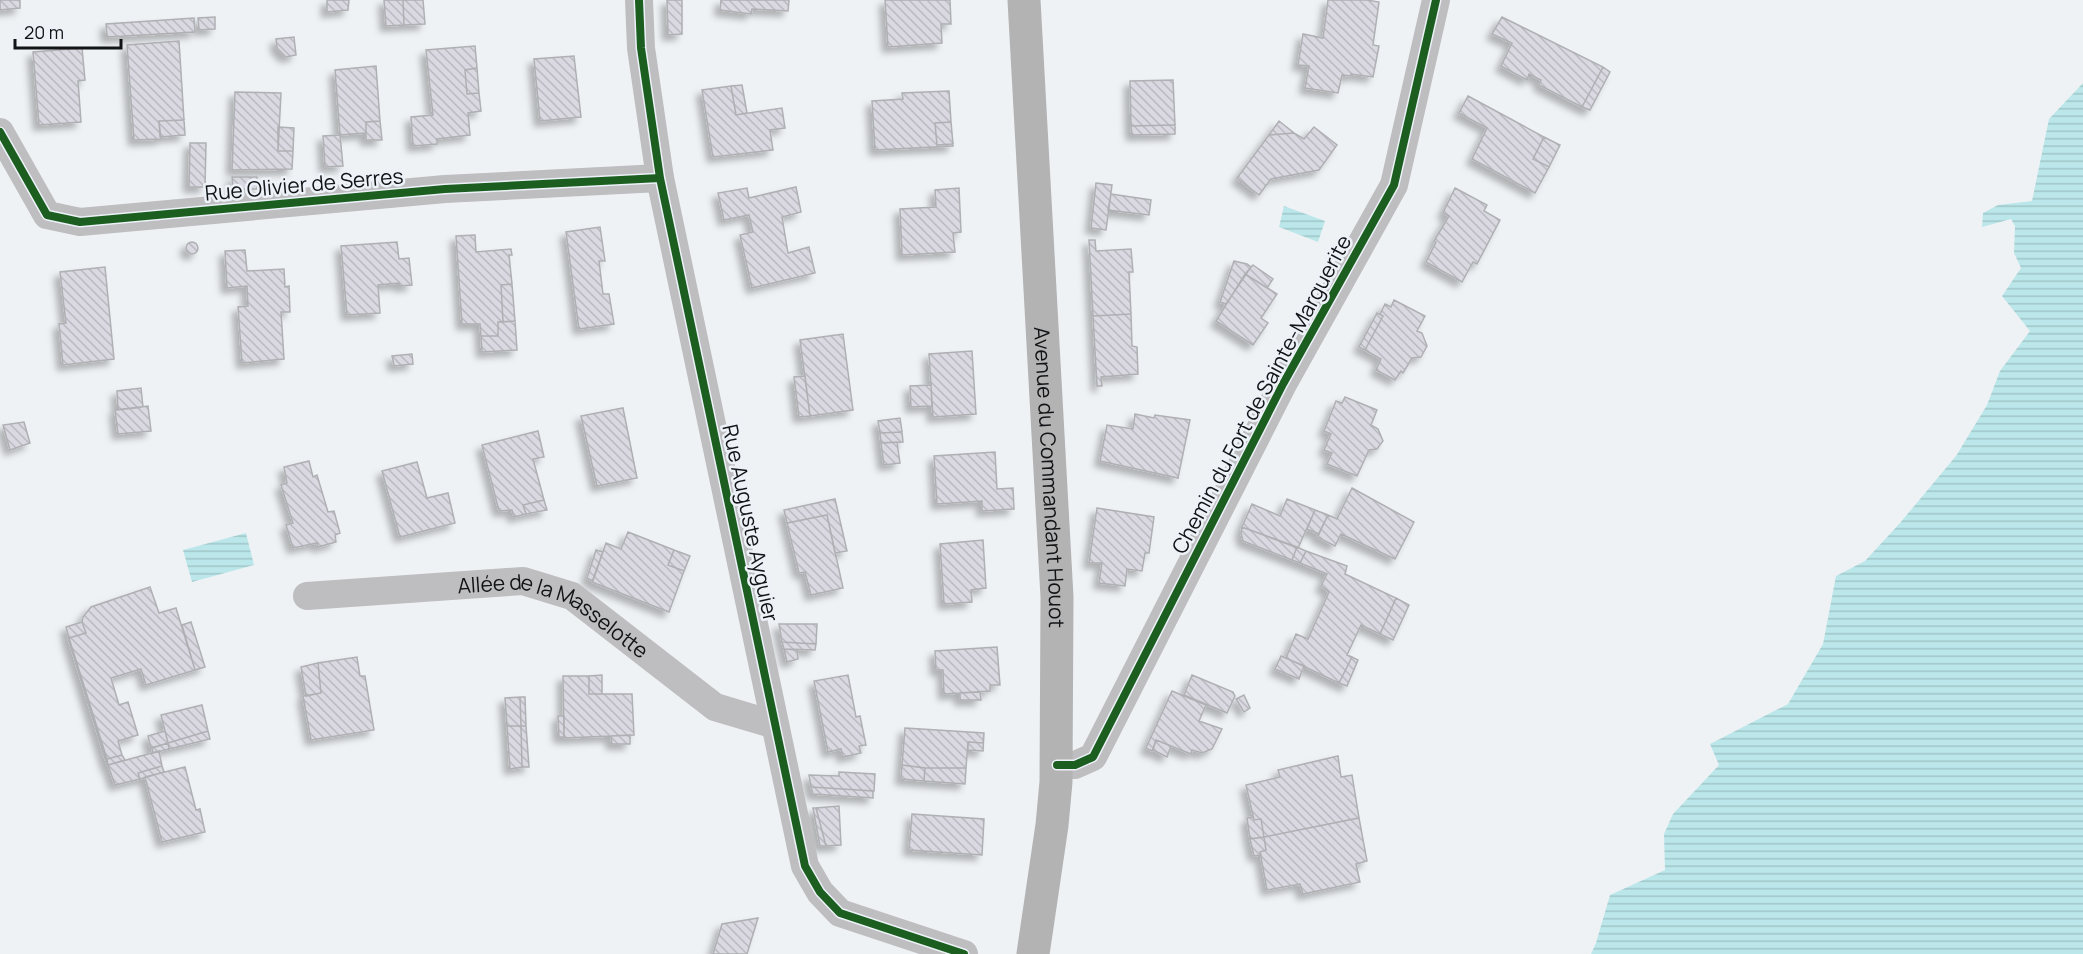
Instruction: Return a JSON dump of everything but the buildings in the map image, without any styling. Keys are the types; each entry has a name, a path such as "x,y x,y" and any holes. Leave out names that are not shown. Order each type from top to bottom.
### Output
{"main road":[{"name":"Avenue du Commandant Houot","path":"1024,0 1057,597 1057,765 1052,825 1033,954"}],"street":[{"name":"Rue Auguste Ayguier","path":"639,0 641,48 660,177 805,866 820,892 840,913 964,954"},
{"name":"Chemin du Fort de Sainte-Marguerite","path":"1057,765 1075,765 1093,757 1283,384 1394,185 1437,0"},
{"name":"Rue Olivier de Serres","path":"0,132 47,215 80,222 445,189 660,177"},
{"name":"Allée de la Masselotte","path":"308,596 523,581 572,596 715,707 775,725"}],"water":[{"path":"2083,83 2083,954 1591,954 1610,895 1665,870 1664,834 1673,814 1719,765 1710,744 1788,704 1823,644 1836,576 1865,561 1956,456 1987,405 2000,371 2030,331 2002,296 2021,268 2014,253 2015,226 2011,219 1982,227 1983,213 1998,205 2032,201 2049,119"},
{"path":"1284,206 1325,221 1318,242 1279,227"},
{"path":"246,533 254,565 192,582 183,550"}],"cycle path":[{"path":"639,0 641,48 660,178 805,866 820,892 840,913 964,954"},
{"path":"1057,765 1075,765 1093,757 1283,384 1394,185 1436,0"},
{"path":"0,132 47,215 80,222 445,189 660,178"}]}
